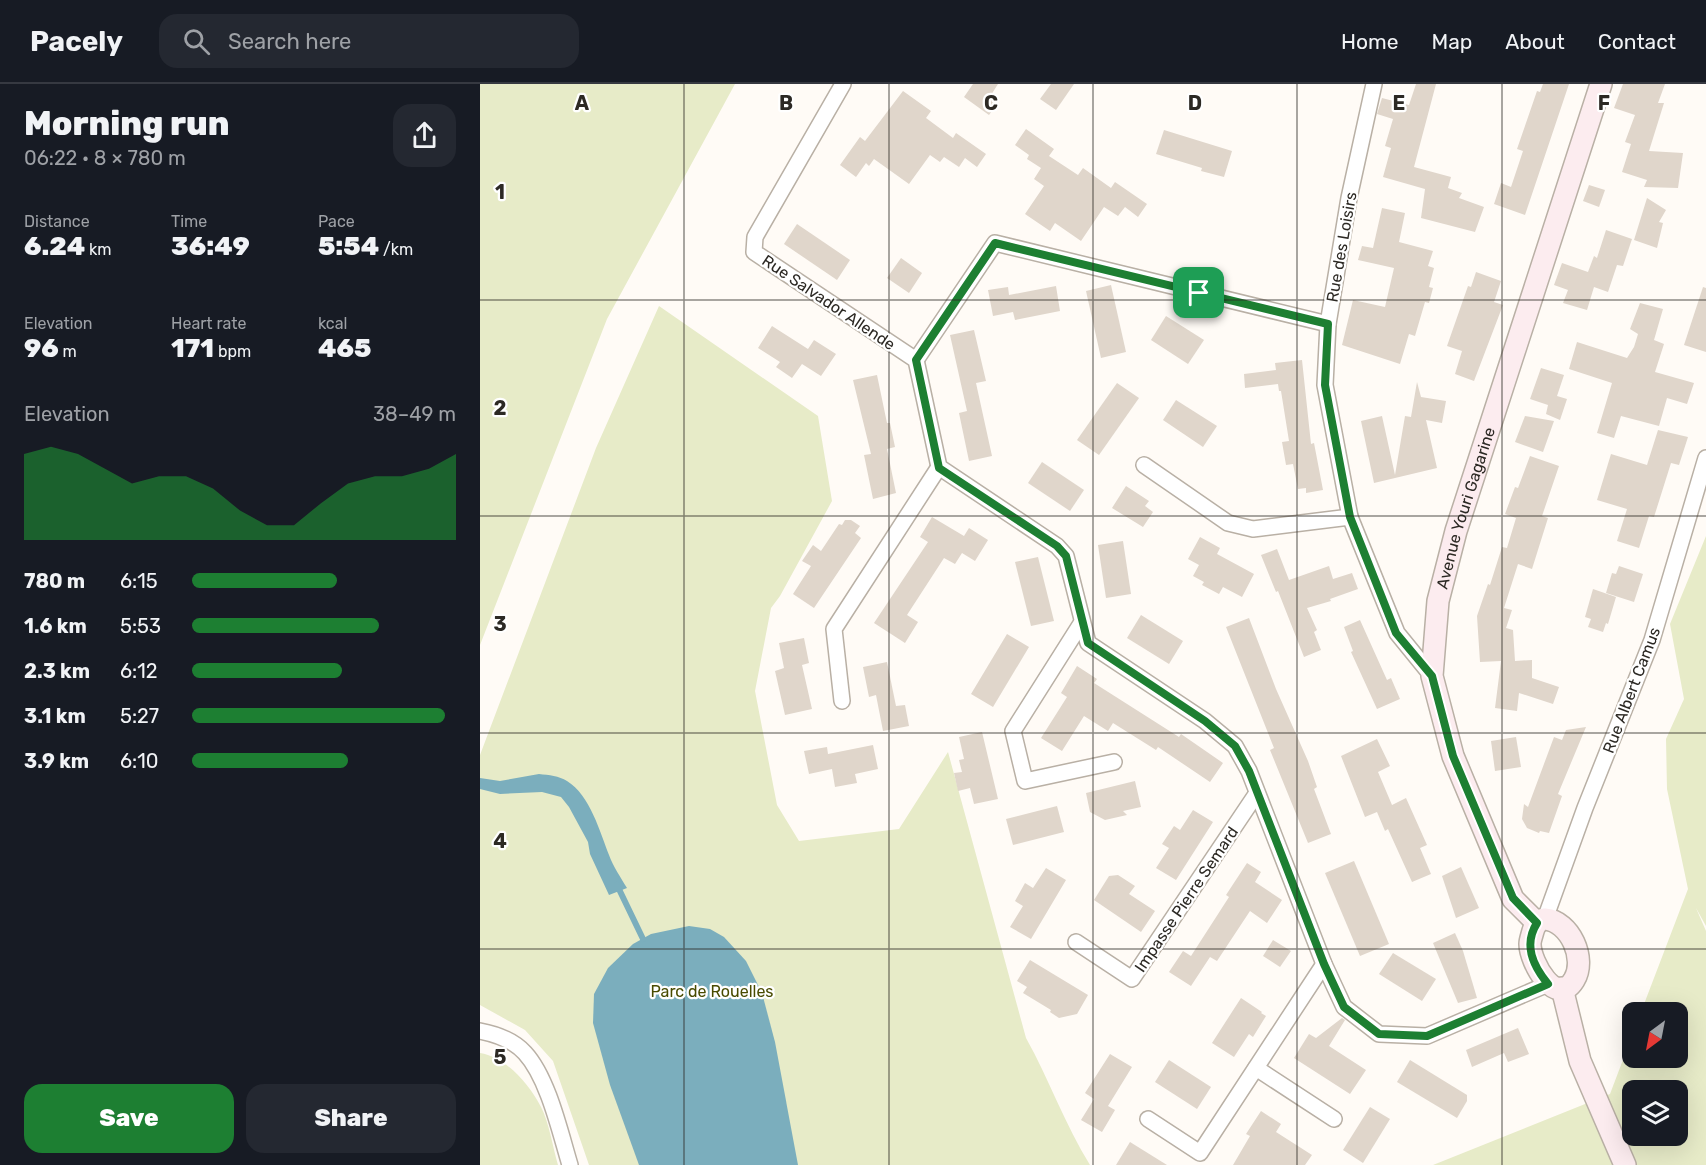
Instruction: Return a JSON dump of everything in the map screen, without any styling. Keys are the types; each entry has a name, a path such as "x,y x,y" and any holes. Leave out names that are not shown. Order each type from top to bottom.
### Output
{"street":[{"name":"Rue Salvador Allende","path":"843,84 755,237 754,252 916,360"},
{"name":"Rue des Loisirs","path":"1374,84 1349,198 1328,324 1325,385 1350,517 1396,633 1432,676"},
{"name":"Avenue Youri Gagarine","path":"1541,921 1513,898 1453,756 1432,676 1438,601 1456,531 1601,84"},
{"path":"1328,324 995,243 916,360 939,468 1057,546 1066,556 1088,643 1205,721 1235,746 1249,771 1324,964 1344,1007 1379,1034 1427,1036 1555,986 1572,983 1579,963 1577,950 1570,936 1559,923 1552,919 1541,921 1529,942 1531,953 1536,969 1555,986 1580,1061 1625,1165"},
{"name":"Rue Albert Camus","path":"1541,921 1652,639 1706,458"},
{"path":"1144,465 1228,522 1253,529 1350,517"},
{"path":"842,701 834,628 939,468"},
{"path":"1082,622 1013,731 1025,782 1114,762"},
{"name":"Impasse Pierre Semard","path":"1076,942 1132,979 1257,793"},
{"path":"1148,1119 1200,1153 1324,964"},
{"path":"480,1031 510,1041 525,1052 538,1070 570,1165"},
{"path":"1256,1068 1334,1119"}],"green space":[{"path":"480,84 735,84 607,319 480,645"},
{"name":"Parc de Rouelles","path":"659,306 818,416 832,501 780,596 771,608 755,691 777,805 799,841 899,829 948,752 1026,1038 1090,1165 589,1165 553,1061 525,1030 480,1005 480,755 596,448"},
{"path":"1706,536 1706,926 1696,908 1706,931 1706,1165 1433,1165 1610,1094 1622,1062 1622,1068 1688,1068 1688,1002 1645,1002 1688,889 1667,789 1666,739 1684,699 1670,624"},
{"path":"480,1053 508,1066 530,1089 544,1113 558,1165 480,1165"}],"water":[{"path":"539,774 564,779 582,795 627,888 609,895 590,854 588,842 561,797 542,792 500,794 480,789 480,778 500,781"},
{"path":"689,926 710,929 724,937 746,961 762,993 775,1042 798,1165 639,1165 610,1085 593,1023 594,994 608,968 633,944 651,934"}],"building":[{"path":"973,84 998,84 991,95 999,101 989,115 964,97"},
{"path":"1051,84 1074,84 1056,110 1040,99"},
{"path":"1416,84 1436,84 1414,167 1451,177 1448,188 1462,193 1459,198 1484,207 1475,232 1421,218 1425,189 1383,177 1391,148 1385,146 1393,119 1377,114 1382,98 1409,105"},
{"path":"1543,84 1569,84 1525,215 1494,204 1501,183 1511,187 1523,151 1517,149 1537,91 1540,92"},
{"path":"1623,84 1665,84 1658,103 1664,103 1649,151 1683,153 1678,188 1644,187 1647,180 1622,172 1631,144 1625,142 1635,115 1614,108"},
{"path":"903,91 931,111 926,118 953,138 956,133 986,154 977,167 965,158 959,167 944,157 940,162 930,155 909,184 874,159 869,166 866,163 856,177 840,165 860,137 865,141"},
{"path":"1026,129 1054,149 1049,156 1078,175 1083,168 1111,188 1115,182 1147,204 1138,217 1125,207 1118,216 1104,207 1081,241 1055,223 1050,231 1025,214 1044,186 1034,179 1041,168 1027,159 1029,155 1015,145"},
{"path":"1164,130 1232,151 1224,177 1156,154"},
{"path":"1589,185 1605,190 1599,207 1583,201"},
{"path":"1647,198 1666,210 1659,222 1663,223 1657,248 1634,240"},
{"path":"1382,208 1405,213 1399,242 1433,251 1428,266 1434,268 1429,287 1433,288 1429,303 1425,302 1415,336 1409,334 1400,364 1342,345 1353,300 1385,307 1394,268 1358,260 1362,246 1373,248"},
{"path":"797,224 850,260 837,280 784,244"},
{"path":"1606,230 1632,239 1623,266 1617,265 1608,292 1594,287 1587,310 1563,303 1568,290 1554,285 1562,263 1588,272 1594,256 1597,258"},
{"path":"901,258 922,273 909,293 887,278"},
{"path":"1476,272 1501,281 1494,302 1503,305 1474,381 1455,374 1462,351 1447,346 1468,286 1471,287"},
{"path":"1111,285 1126,352 1101,358 1086,291"},
{"path":"1056,286 1060,311 1015,320 1013,312 993,316 988,290 1008,287 1009,295"},
{"path":"1703,287 1706,288 1706,352 1684,345"},
{"path":"1640,303 1663,309 1654,340 1664,344 1655,372 1694,383 1687,404 1667,398 1659,426 1621,416 1614,438 1597,433 1612,383 1569,369 1577,342 1627,358 1638,334 1630,329"},
{"path":"1166,316 1204,340 1188,364 1151,340"},
{"path":"772,326 808,349 814,340 836,354 821,376 802,364 792,378 776,367 780,362 758,348"},
{"path":"974,330 986,381 976,383 992,456 969,461 959,413 967,411 950,335"},
{"path":"1302,360 1311,444 1314,443 1323,490 1306,493 1306,488 1298,489 1293,464 1286,465 1282,442 1289,441 1278,384 1245,388 1244,374 1276,370 1275,363"},
{"path":"1541,368 1564,375 1557,396 1567,399 1560,420 1546,414 1548,405 1530,399"},
{"path":"877,375 887,423 890,423 895,447 887,449 896,493 873,499 864,455 871,454 853,380"},
{"path":"1417,382 1421,397 1446,401 1442,423 1426,420 1437,468 1374,483 1361,421 1382,416 1395,475 1405,416 1411,417"},
{"path":"1117,383 1139,398 1099,455 1077,440"},
{"path":"1176,400 1217,426 1203,447 1163,420"},
{"path":"1525,416 1554,421 1543,452 1515,442"},
{"path":"1658,430 1688,437 1679,465 1671,463 1654,517 1649,516 1639,548 1617,541 1627,509 1597,500 1611,454 1647,465"},
{"path":"1530,456 1559,466 1542,516 1548,518 1532,569 1518,564 1504,608 1512,610 1506,628 1513,630 1515,661 1532,660 1532,678 1559,687 1553,704 1519,693 1517,711 1495,708 1501,661 1480,662 1477,616 1502,547 1507,548 1516,518 1505,514"},
{"path":"1042,462 1084,490 1070,511 1028,483"},
{"path":"1126,486 1149,501 1145,506 1153,512 1143,527 1112,508"},
{"path":"932,517 964,536 969,528 988,540 975,561 962,553 955,564 944,558 907,615 918,622 905,643 874,623 928,542 920,537"},
{"path":"845,520 851,520 860,526 855,533 861,538 814,608 793,594 811,566 802,561 813,545 821,551 839,524 842,525"},
{"path":"1200,537 1220,548 1217,554 1254,574 1242,597 1223,587 1219,594 1202,585 1204,582 1193,576 1199,565 1188,559"},
{"path":"1123,541 1131,594 1106,598 1098,545"},
{"path":"1277,549 1289,580 1329,566 1333,579 1352,573 1358,589 1330,599 1331,601 1307,608 1317,630 1314,632 1321,650 1304,657 1261,555"},
{"path":"1038,557 1054,621 1031,626 1015,562"},
{"path":"1619,566 1643,574 1634,602 1606,593 1612,573 1616,574"},
{"path":"1593,589 1616,597 1608,624 1606,623 1603,632 1588,627 1591,619 1585,617"},
{"path":"1141,615 1183,641 1169,664 1127,638"},
{"path":"1249,618 1276,689 1308,761 1317,787 1314,789 1331,834 1308,843 1270,750 1274,748 1226,627"},
{"path":"1360,620 1387,680 1391,678 1400,699 1377,709 1351,652 1353,651 1344,627"},
{"path":"1007,634 1029,647 993,707 971,694"},
{"path":"804,638 809,663 802,665 812,709 785,715 775,671 784,668 779,643"},
{"path":"887,662 896,706 905,705 909,726 883,731 876,695 869,697 863,667"},
{"path":"1077,666 1097,679 1094,683 1179,737 1181,734 1223,763 1210,782 1158,747 1156,750 1113,723 1108,731 1084,716 1062,751 1041,738 1067,697 1061,693"},
{"path":"1586,727 1558,794 1562,796 1549,833 1540,831 1539,833 1527,828 1522,819 1524,804 1528,807 1554,737 1562,740 1566,730"},
{"path":"982,732 998,799 974,804 970,788 958,791 954,773 962,772 959,760 964,759 959,737"},
{"path":"1516,737 1521,767 1495,771 1491,741"},
{"path":"1377,739 1390,766 1378,772 1392,805 1406,798 1427,845 1420,848 1431,874 1412,882 1388,829 1385,831 1377,812 1365,817 1341,756"},
{"path":"873,745 878,769 855,774 857,783 835,787 832,769 809,774 804,751 827,747 828,754"},
{"path":"1135,781 1141,807 1123,811 1127,815 1105,820 1090,812 1086,793"},
{"path":"1057,806 1064,832 1013,845 1006,819"},
{"path":"1193,810 1213,822 1176,880 1156,868 1169,848 1162,844 1174,826 1180,830"},
{"path":"1354,861 1389,944 1360,956 1325,873"},
{"path":"1247,863 1261,872 1255,882 1282,900 1267,923 1250,911 1217,961 1210,957 1191,986 1169,972 1183,951 1191,956 1229,897 1226,895"},
{"path":"1461,867 1479,908 1456,918 1442,876"},
{"path":"1046,868 1066,880 1031,939 1010,927 1023,906 1015,901 1025,883 1033,888"},
{"path":"1118,875 1135,886 1129,894 1155,911 1141,932 1094,900 1109,876"},
{"path":"1455,933 1463,951 1477,998 1458,1003 1433,943"},
{"path":"1273,940 1291,951 1280,967 1263,956"},
{"path":"1393,953 1436,979 1422,1001 1379,974"},
{"path":"1030,960 1088,995 1077,1014 1059,1018 1050,1012 1051,1010 1023,993 1027,987 1017,981"},
{"path":"1241,998 1266,1016 1253,1037 1249,1034 1234,1057 1212,1043"},
{"path":"1342,1018 1345,1020 1329,1046 1366,1070 1350,1094 1294,1058 1309,1034 1316,1038"},
{"path":"1518,1028 1529,1054 1508,1062 1504,1053 1472,1067 1466,1050"},
{"path":"1110,1054 1132,1067 1108,1106 1115,1110 1102,1132 1081,1120 1094,1099 1085,1093"},
{"path":"1169,1060 1211,1087 1197,1109 1155,1082"},
{"path":"1410,1060 1467,1095 1467,1101 1457,1118 1397,1082"},
{"path":"1370,1107 1390,1119 1363,1163 1343,1150"},
{"path":"1261,1111 1281,1124 1276,1132 1312,1155 1305,1165 1233,1165 1250,1136 1246,1134"},
{"path":"1130,1142 1167,1165 1116,1165"}],"waterway":[{"path":"617,885 643,939"}],"route":[{"path":"995,243 1199,293 1328,324 1325,385 1350,517 1396,633 1432,676 1453,756 1513,898 1537,923 1529,942 1536,969 1548,984 1427,1036 1379,1034 1344,1007 1324,964 1249,771 1235,746 1205,721 1088,643 1066,556 1057,546 939,468 916,360 995,243"}]}
